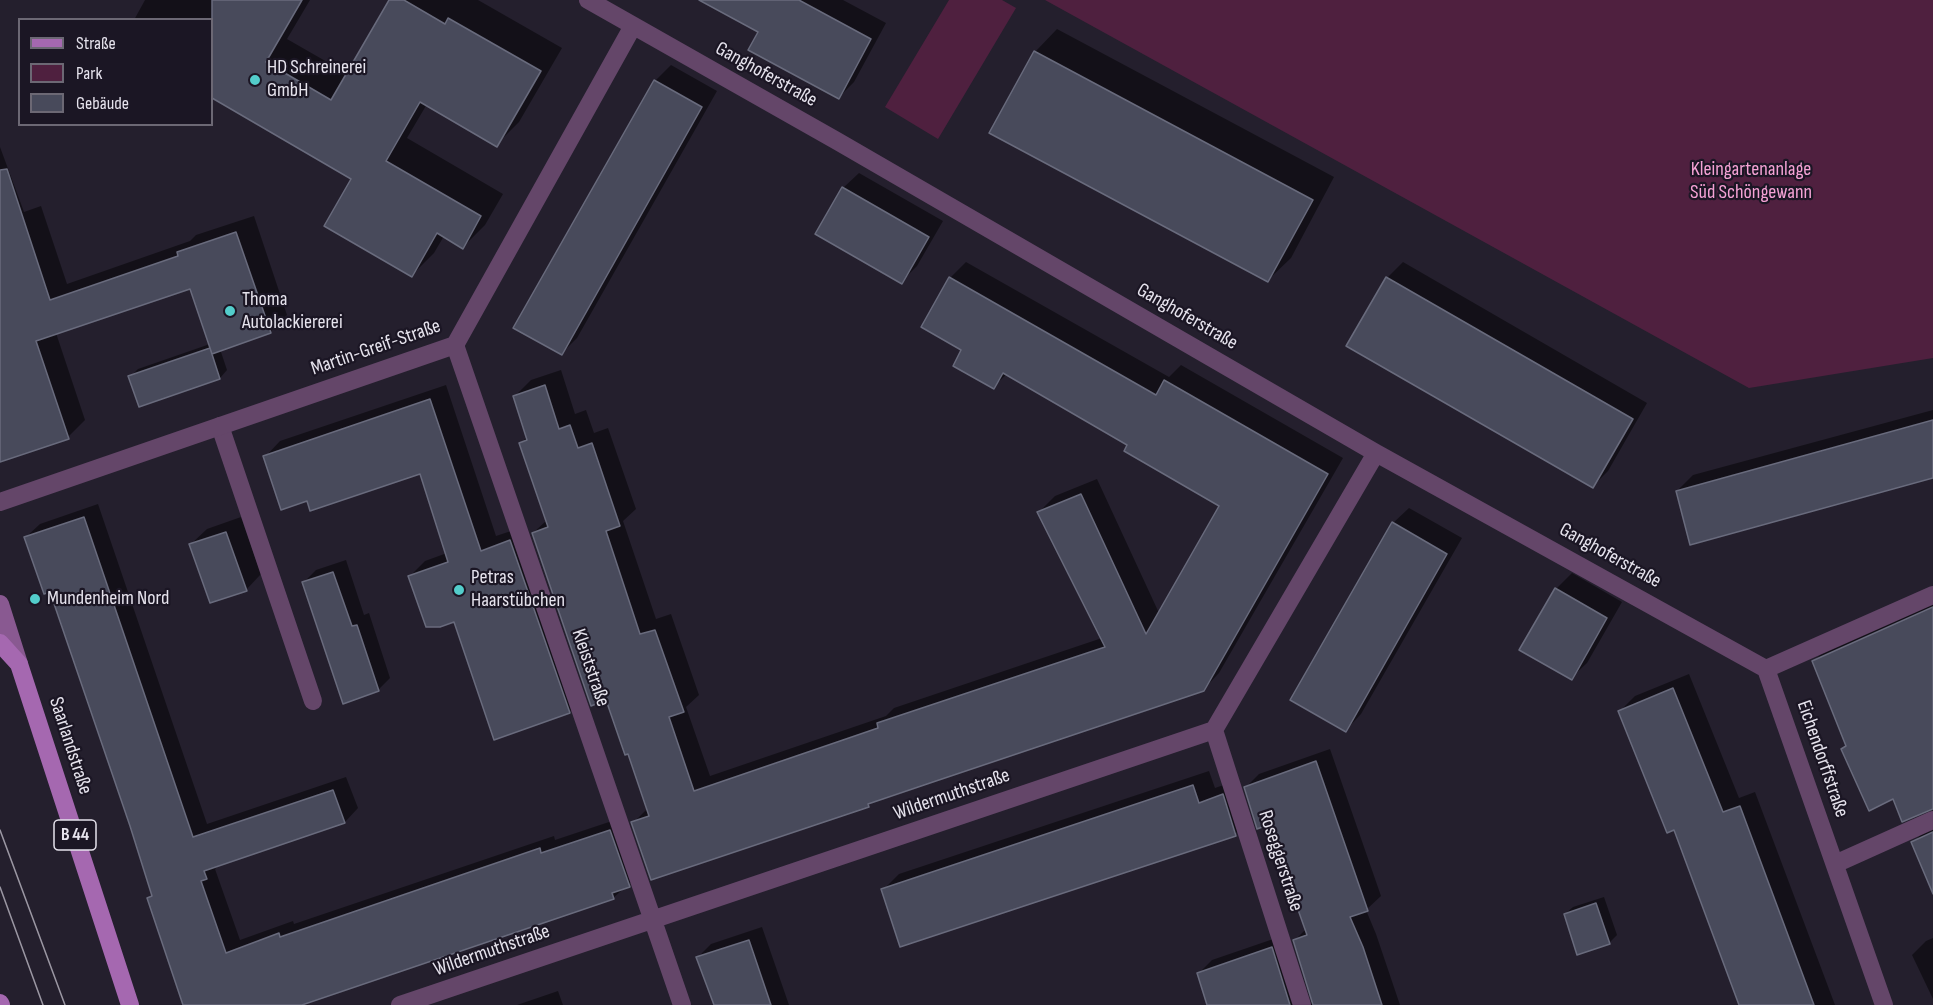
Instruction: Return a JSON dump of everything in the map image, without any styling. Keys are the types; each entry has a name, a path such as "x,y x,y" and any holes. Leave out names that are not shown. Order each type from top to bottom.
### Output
{"main road":[{"name":"Saarlandstraße","path":"0,604 130,1005"},
{"path":"0,643 19,664"}],"street":[{"name":"Ganghoferstraße","path":"588,0 837,141 1376,453 1766,669"},
{"name":"Martin-Greif-Straße","path":"0,502 455,345 633,26"},
{"name":"Kleiststraße","path":"455,345 682,1005"},
{"path":"220,426 313,701"},
{"path":"1214,730 1376,453"},
{"path":"1766,669 1933,595"},
{"name":"Eichendorffstraße","path":"1766,669 1884,1005"},
{"name":"Wildermuthstraße","path":"400,1005 1214,730"},
{"name":"Roseggerstraße","path":"1214,730 1302,1005"},
{"path":"1835,864 1933,820"}],"green space":[{"path":"949,0 1002,0 1016,8 938,139 885,107"},
{"name":"Kleingartenanlage Süd Schöngewann","path":"1045,0 1933,0 1933,358 1749,388"}],"building":[{"path":"212,0 302,0 266,62 331,100 389,0 404,0 445,24 448,18 541,71 497,147 420,102 386,161 481,216 463,249 437,233 412,277 324,226 351,179 213,99"},
{"path":"699,0 799,0 871,39 839,99 748,50 758,32"},
{"path":"1034,51 1313,200 1268,282 989,133"},
{"path":"654,80 702,107 562,355 513,328"},
{"path":"7,169 50,300 178,256 177,252 236,232 271,333 212,354 190,289 36,341 69,439 0,462 0,170"},
{"path":"842,187 929,237 902,284 815,234"},
{"path":"949,277 1156,395 1164,380 1328,474 1204,691 651,880 631,822 649,816 628,754 625,755 606,700 591,706 532,533 548,527 519,443 527,440 513,396 545,385 559,429 570,425 578,448 592,443 620,526 606,531 640,634 655,630 684,712 669,717 694,791 878,728 877,723 1105,647 1037,512 1081,494 1146,634 1219,506 1124,451 1127,445 1003,373 994,389 953,366 961,350 921,327"},
{"path":"1386,277 1633,419 1593,488 1346,346"},
{"path":"210,348 220,379 139,407 128,376"},
{"path":"430,399 481,551 510,540 570,713 494,740 454,622 440,627 426,627 408,576 448,562 420,474 310,511 307,501 281,510 263,456"},
{"path":"1933,420 1933,478 1690,545 1676,491"},
{"path":"84,517 193,837 333,790 345,823 204,871 207,879 201,881 226,953 279,933 280,937 540,848 541,853 610,830 630,887 612,893 614,899 302,1005 183,1005 147,898 152,896 130,826 50,592 44,594 24,537"},
{"path":"1392,522 1447,554 1346,732 1290,700"},
{"path":"226,532 247,591 210,603 189,544"},
{"path":"333,572 352,626 357,625 379,691 343,704 302,582"},
{"path":"1555,588 1607,618 1572,680 1519,650"},
{"path":"1933,607 1933,809 1902,822 1893,799 1869,811 1841,749 1846,746 1812,661"},
{"path":"1673,688 1723,812 1740,806 1814,1005 1739,1005 1674,830 1667,833 1618,711"},
{"path":"1316,761 1368,911 1350,917 1363,947 1382,1005 1313,1005 1293,940 1307,935 1268,825 1257,829 1244,787"},
{"path":"1193,785 1199,803 1223,794 1236,836 900,947 881,889"},
{"path":"1933,832 1933,894 1911,842"},
{"path":"1596,903 1610,944 1577,955 1564,914"},
{"path":"749,940 771,1005 714,1005 696,957"},
{"path":"1272,947 1290,1005 1207,1005 1197,973"}],"tram line":[{"path":"0,830 65,1005"},
{"path":"0,887 43,1005"}],"place":[{"name":"HD Schreinerei GmbH","path":"255,80"},
{"name":"Thoma Autolackiererei","path":"230,311"},
{"name":"Petras Haarstübchen","path":"459,590"},
{"name":"Mundenheim Nord","path":"35,599"}]}
